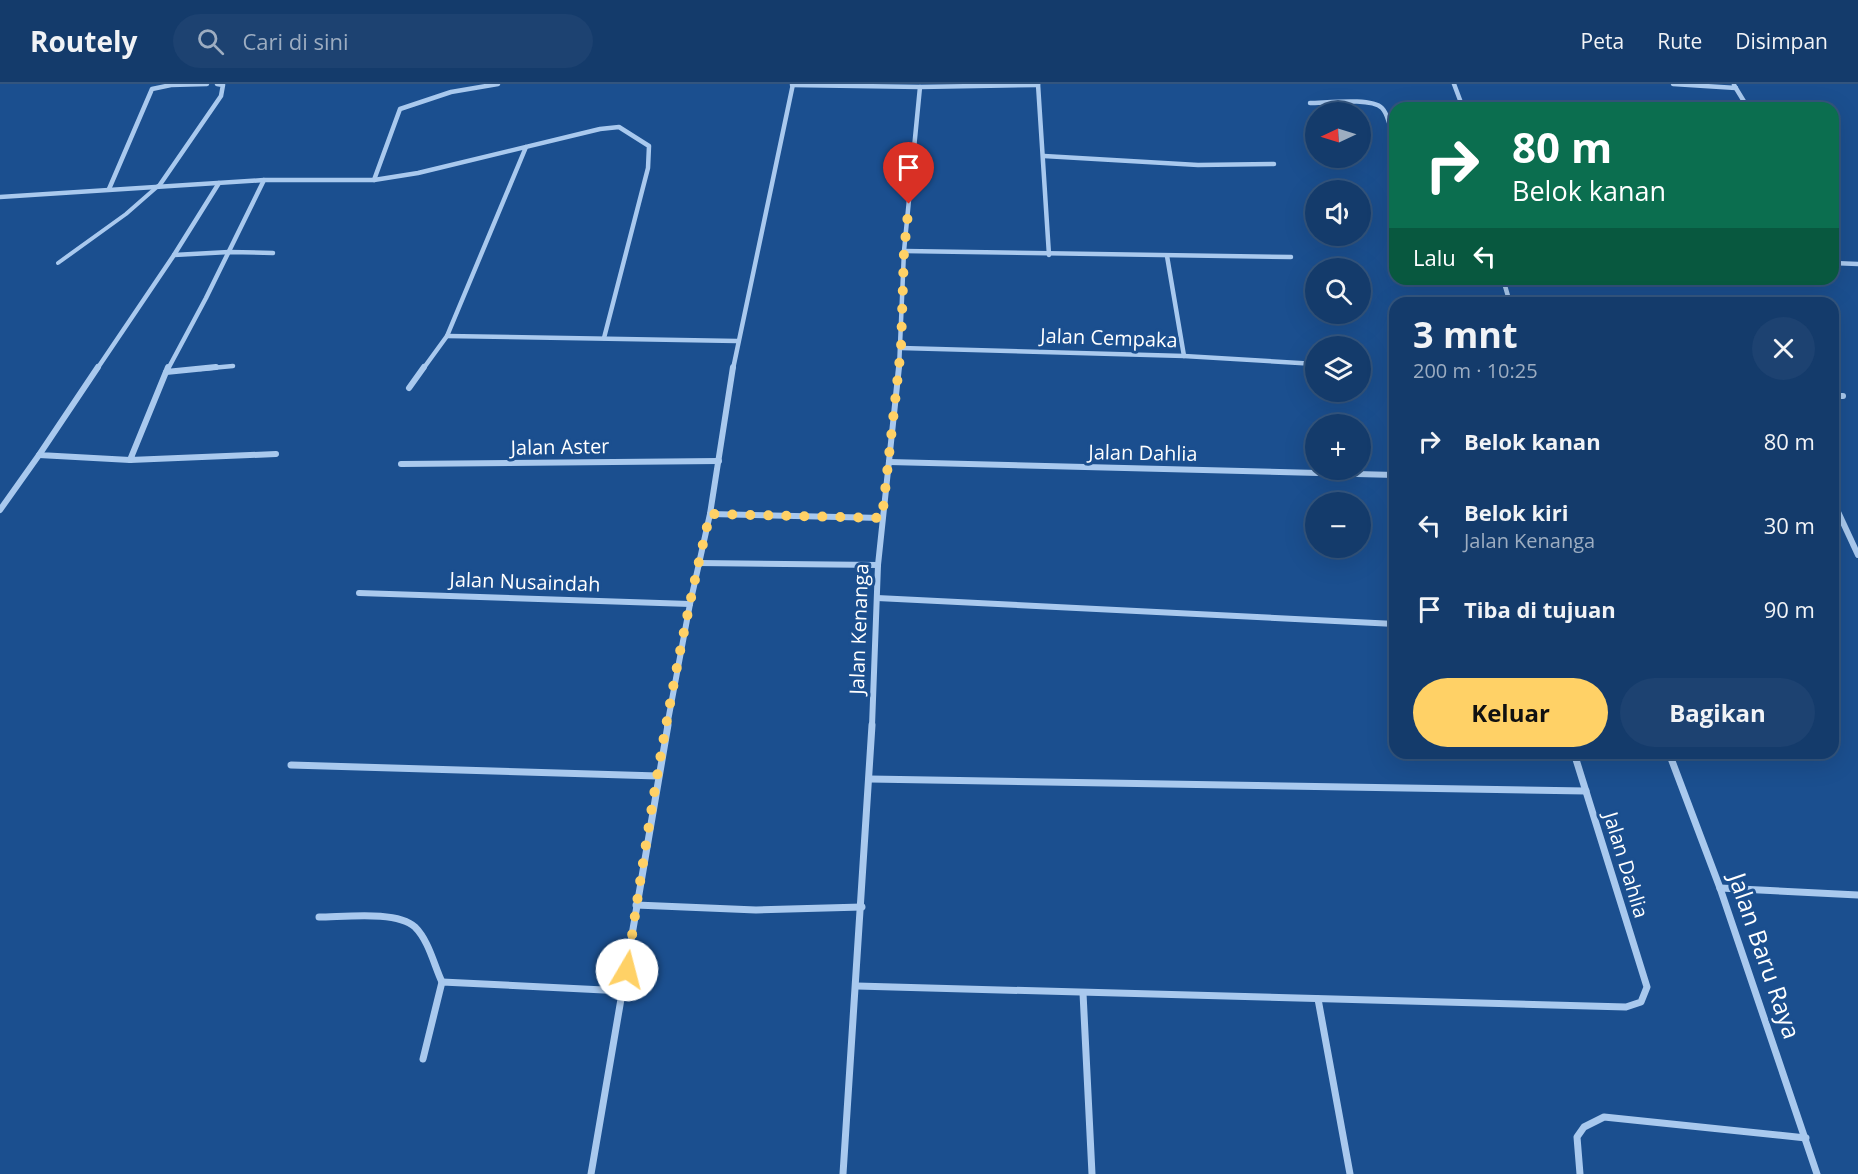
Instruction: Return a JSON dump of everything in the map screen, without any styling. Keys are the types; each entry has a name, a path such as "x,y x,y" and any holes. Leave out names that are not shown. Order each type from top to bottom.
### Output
{"street":[{"path":"109,189 152,89 166,84 207,84"},
{"path":"217,84 223,85 224,89"},
{"path":"159,186 224,89 230,84"},
{"path":"374,180 400,109 451,92 498,84"},
{"path":"591,1174 624,992 658,776 698,563 710,514 737,341 792,84 920,87 1038,85 1049,255"},
{"path":"1454,84 1461,102"},
{"path":"1673,84 1734,86 1744,102"},
{"name":"Jalan Kenanga","path":"843,1174 870,779 878,565 901,348 904,251 920,87"},
{"path":"1371,104 1377,105 1382,109 1389,126"},
{"path":"0,197 264,180 374,180 418,173 600,129 620,127 649,146 648,168 604,338"},
{"path":"409,388 447,336 526,147"},
{"path":"1044,156 1198,165 1274,165"},
{"path":"130,460 166,372 230,252 264,180"},
{"path":"0,510 174,255 219,183"},
{"path":"904,251 1290,257"},
{"path":"174,255 230,252 273,254"},
{"path":"1167,256 1184,356"},
{"path":"1839,263 1858,264"},
{"path":"447,336 737,341"},
{"name":"Jalan Cempaka","path":"901,348 1184,356 1305,363"},
{"path":"166,372 233,366"},
{"path":"39,455 130,460 276,454"},
{"name":"Jalan Aster","path":"401,464 719,461"},
{"name":"Jalan Dahlia","path":"889,462 1389,475"},
{"path":"710,514 882,518"},
{"path":"1839,514 1858,555"},
{"path":"698,563 878,565"},
{"name":"Jalan Nusaindah","path":"359,593 690,604"},
{"path":"877,598 1389,624"},
{"name":"Jalan Dahlia","path":"1318,999 1626,1007 1641,1002 1647,987 1576,759"},
{"name":"Jalan Baru Raya","path":"1671,759 1720,888 1817,1174"},
{"path":"291,765 658,776"},
{"path":"870,779 1586,791"},
{"path":"1720,888 1858,895"},
{"path":"636,905 756,910 862,907"},
{"path":"320,917 394,918 413,925 420,934 442,982 423,1059"},
{"path":"442,982 624,992"},
{"path":"857,986 1318,999 1350,1174"},
{"path":"1083,993 1092,1174"},
{"path":"1580,1174 1575,1138 1582,1125 1604,1117 1806,1138"}],"lane":[{"path":"58,263 126,214 159,186"}],"route":[{"path":"627,970 658,776 698,563 710,514 882,518 901,348 904,251 909,204"}]}
